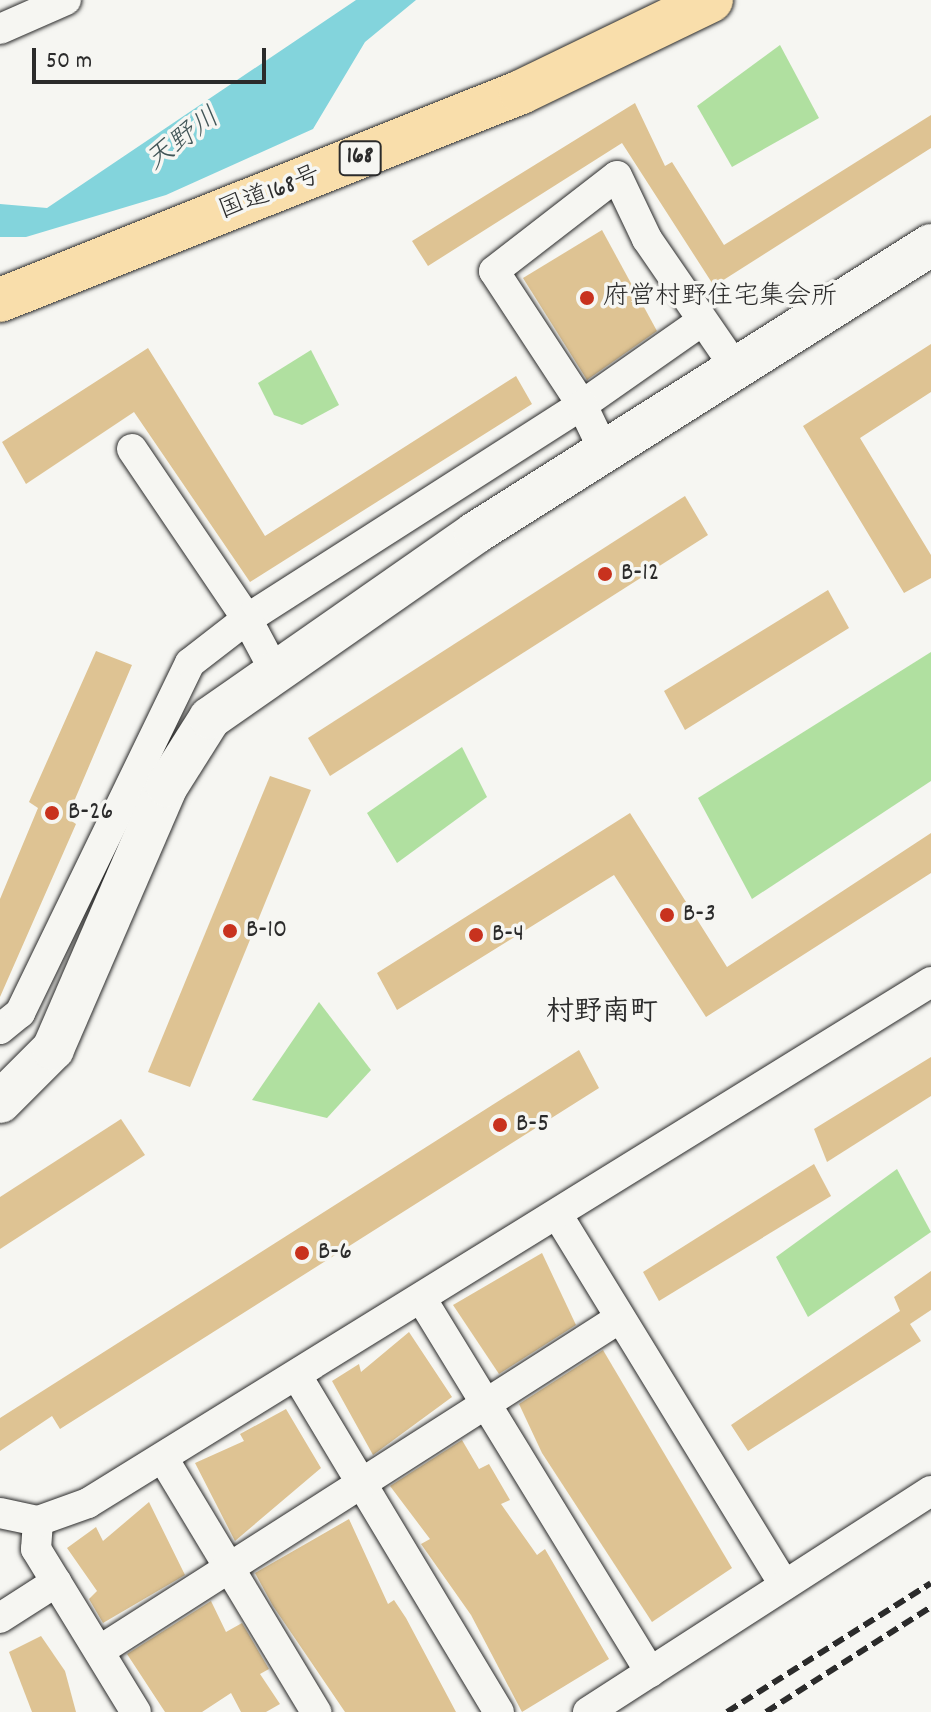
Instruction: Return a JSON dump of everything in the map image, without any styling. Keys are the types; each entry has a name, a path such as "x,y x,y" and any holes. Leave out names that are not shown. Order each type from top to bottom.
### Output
{"highway":[{"name":"国道168号","path":"0,300 521,92 711,0"}],"street":[{"path":"0,29 66,0"},
{"path":"604,451 582,405 494,271 617,176 647,239 737,370"},
{"path":"0,1102 53,1049 167,786 203,729 273,668 604,451 931,245"},
{"path":"0,1029 20,1013 190,663 247,619 582,405 702,321"},
{"path":"132,449 247,619 273,668"},
{"path":"0,1513 38,1521 88,1503 931,982"},
{"path":"557,1214 784,1585"},
{"path":"421,1298 650,1672"},
{"path":"99,1651 620,1318"},
{"path":"297,1376 499,1712"},
{"path":"163,1458 316,1712"},
{"path":"588,1712 931,1491"},
{"path":"38,1521 36,1549 136,1712"},
{"path":"0,1618 56,1582"}],"green space":[{"path":"780,45 819,118 732,167 697,106"},
{"path":"311,350 339,405 302,425 274,415 258,383"},
{"path":"931,652 931,781 752,899 698,798"},
{"path":"462,747 487,797 397,863 367,813"},
{"path":"319,1002 371,1070 327,1118 252,1100"},
{"path":"897,1169 931,1232 808,1317 776,1257"}],"water":[{"name":"天野川","path":"356,0 416,0 365,42 313,129 166,195 26,237 0,237 0,204 47,208"}],"building":[{"path":"635,103 665,166 672,162 724,245 931,115 931,148 714,286 622,143 428,266 412,241"},
{"name":"府営村野住宅集会所","path":"602,230 657,331 587,380 523,278"},
{"path":"931,344 931,392 860,438 931,555 931,578 904,593 803,426"},
{"path":"148,348 265,536 516,376 532,404 250,582 134,412 26,484 2,442"},
{"path":"685,496 708,535 330,776 308,738"},
{"path":"828,590 849,628 685,730 664,691"},
{"name":"B-26","path":"96,651 132,665 67,818 76,824 0,997 0,899 38,808 29,802"},
{"name":"B-10","path":"270,776 311,790 190,1087 148,1072"},
{"path":"630,813 727,967 931,833 931,873 706,1017 614,875 397,1010 377,973"},
{"path":"579,1050 599,1088 60,1429 52,1416 0,1451 0,1418"},
{"path":"931,1057 931,1096 827,1162 814,1129"},
{"path":"121,1119 145,1155 0,1249 0,1197"},
{"path":"814,1164 831,1196 659,1301 643,1272"},
{"path":"542,1253 576,1325 499,1374 453,1305"},
{"path":"931,1271 931,1310 910,1324 921,1341 748,1451 731,1425 900,1311 894,1297"},
{"path":"409,1332 452,1397 373,1455 332,1381 359,1364 361,1372"},
{"path":"603,1350 732,1568 652,1622 542,1453 519,1404"},
{"path":"286,1409 321,1468 235,1541 195,1463 244,1441 240,1434"},
{"path":"462,1440 479,1469 489,1464 510,1500 501,1504 537,1555 545,1549 609,1659 522,1712 471,1615 421,1544 430,1539 390,1486"},
{"path":"149,1502 185,1575 103,1623 89,1599 97,1591 67,1548 96,1527 103,1541"},
{"path":"349,1519 388,1604 394,1600 406,1618 456,1712 345,1712 273,1606 255,1573"},
{"path":"211,1601 226,1632 242,1623 269,1669 260,1674 280,1704 266,1712 241,1712 231,1693 202,1712 165,1712 127,1654"},
{"path":"41,1636 65,1671 76,1712 32,1712 9,1652"}],"railway":[{"path":"727,1712 931,1583"},
{"path":"766,1712 931,1607"}],"place":[{"name":"府営村野住宅集会所","path":"587,298"},
{"name":"B-12","path":"605,574"},
{"name":"B-26","path":"52,813"},
{"name":"B-3","path":"667,915"},
{"name":"B-10","path":"230,931"},
{"name":"B-4","path":"476,935"},
{"name":"B-5","path":"500,1125"},
{"name":"B-6","path":"302,1253"}],"district":[{"name":"村野南町","path":"602,1014"}]}
